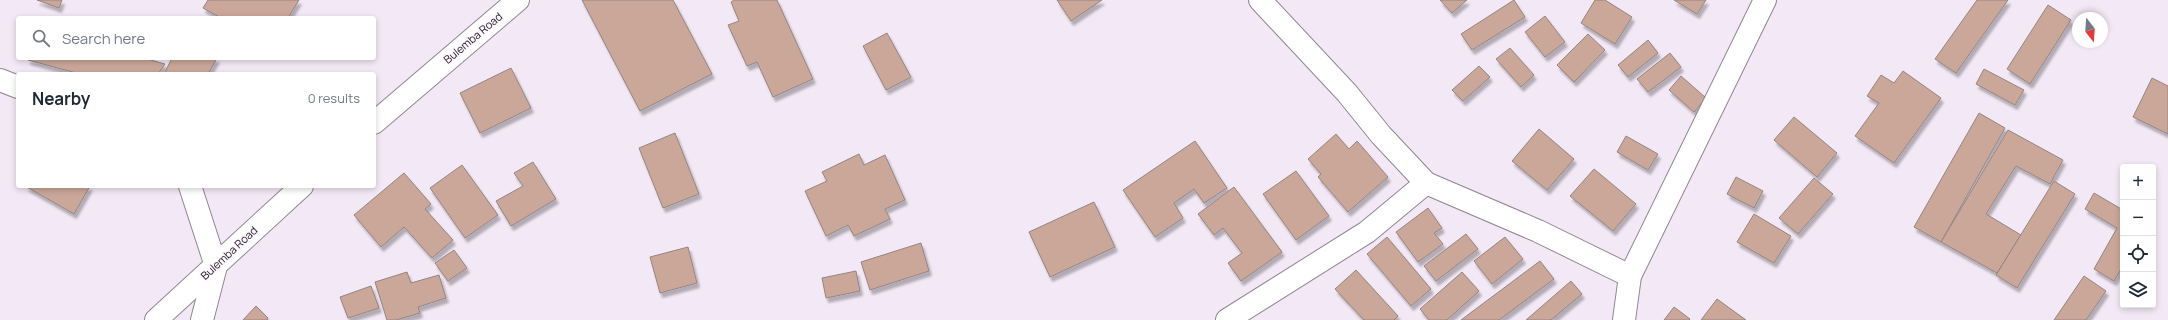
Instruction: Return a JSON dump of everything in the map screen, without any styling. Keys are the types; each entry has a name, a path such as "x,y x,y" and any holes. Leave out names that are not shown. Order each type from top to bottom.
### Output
{"street":[{"name":"Bulemba Road","path":"376,121 518,0"},
{"path":"1260,0 1347,93 1380,135 1426,182 1538,230 1630,276"},
{"path":"1624,320 1630,276 1765,0"},
{"path":"0,80 16,86"},
{"path":"1227,320 1367,232 1426,182"},
{"path":"191,188 216,266 202,320"},
{"name":"Bulemba Road","path":"156,320 300,188"}],"building":[{"path":"37,0 62,0 59,8"},
{"path":"208,0 299,0 289,16 217,16 203,8"},
{"path":"582,0 673,0 712,74 640,111"},
{"path":"734,0 777,0 813,79 773,97 757,62 747,66 728,25 739,21 731,2"},
{"path":"1057,0 1102,0 1071,21"},
{"path":"1440,0 1467,0 1452,13"},
{"path":"1514,0 1525,17 1472,50 1461,34"},
{"path":"1595,0 1605,0 1632,17 1615,44 1581,23"},
{"path":"1674,0 1706,0 1697,14"},
{"path":"1977,0 2008,0 1956,73 1935,59"},
{"path":"2048,5 2071,20 2030,84 2007,69"},
{"path":"1545,16 1565,42 1545,57 1525,32"},
{"path":"887,33 911,77 886,90 863,46"},
{"path":"1588,34 1605,50 1574,82 1557,65"},
{"path":"1648,40 1658,53 1628,77 1618,65"},
{"path":"1510,48 1534,75 1521,87 1496,59"},
{"path":"1670,53 1681,67 1648,92 1637,79"},
{"path":"28,60 151,60 165,64 159,72 73,72"},
{"path":"171,60 216,60 209,72 165,72"},
{"path":"1479,66 1490,77 1463,101 1452,90"},
{"path":"511,68 531,108 480,133 460,93"},
{"path":"1984,69 2024,90 2015,105 1976,84"},
{"path":"1903,71 1941,98 1894,163 1855,136 1879,103 1867,96 1881,75 1894,83"},
{"path":"1681,76 1706,98 1694,112 1669,90"},
{"path":"2152,78 2168,86 2168,134 2133,117"},
{"path":"1979,113 2005,128 1941,242 1914,227"},
{"path":"1794,117 1837,153 1817,177 1774,140"},
{"path":"1539,129 1574,159 1547,190 1512,161"},
{"path":"2008,130 2063,160 2050,184 2016,166 1986,214 2021,235 1997,273 1941,242"},
{"path":"675,133 699,194 663,208 639,148"},
{"path":"1336,134 1349,149 1357,141 1388,177 1348,212 1318,177 1321,174 1308,159"},
{"path":"1626,136 1658,154 1648,170 1617,152"},
{"path":"1195,141 1227,188 1204,203 1194,189 1174,203 1183,218 1155,237 1123,190"},
{"path":"859,154 864,165 885,155 905,200 885,209 890,219 854,236 848,225 826,236 805,191 827,181 822,172"},
{"path":"533,162 556,199 511,226 496,201 523,186 514,173"},
{"path":"462,165 498,215 465,238 430,188"},
{"path":"1594,169 1636,204 1613,231 1570,196"},
{"path":"1296,171 1329,216 1296,240 1263,194"},
{"path":"404,173 431,204 425,209 453,240 432,258 404,227 381,247 354,215"},
{"path":"1736,177 1763,191 1754,208 1727,194"},
{"path":"1814,178 1833,194 1798,234 1779,218"},
{"path":"2054,181 2075,194 2017,288 1996,275"},
{"path":"1234,187 1282,252 1241,281 1228,263 1242,253 1223,228 1214,235 1198,214"},
{"path":"28,188 89,188 74,214"},
{"path":"2094,193 2120,208 2120,271 2114,281 2094,269 2117,228 2085,209"},
{"path":"1094,202 1115,247 1050,277 1029,232"},
{"path":"1428,208 1442,228 1434,233 1443,244 1418,262 1396,232"},
{"path":"1754,214 1791,236 1774,263 1737,242"},
{"path":"1466,234 1478,249 1436,281 1424,266"},
{"path":"1387,237 1431,289 1411,306 1367,254"},
{"path":"1505,237 1523,259 1492,284 1474,261"},
{"path":"921,243 929,271 870,290 861,262"},
{"path":"688,247 697,283 660,293 650,257"},
{"path":"454,250 467,268 448,281 435,263"},
{"path":"1540,261 1554,279 1499,320 1461,320"},
{"path":"1356,270 1398,316 1394,320 1364,320 1335,289"},
{"path":"856,271 860,291 826,298 822,278"},
{"path":"407,272 411,283 439,275 446,298 418,307 420,313 396,320 387,320 375,282"},
{"path":"1462,272 1479,291 1447,320 1429,320 1420,309"},
{"path":"2084,276 2106,291 2086,320 2054,320"},
{"path":"1571,281 1582,294 1551,320 1526,320"},
{"path":"371,286 379,308 348,318 340,297"},
{"path":"1717,299 1746,320 1701,320"},
{"path":"256,306 268,318 267,320 243,320"},
{"path":"1674,307 1690,319 1664,320"}]}
